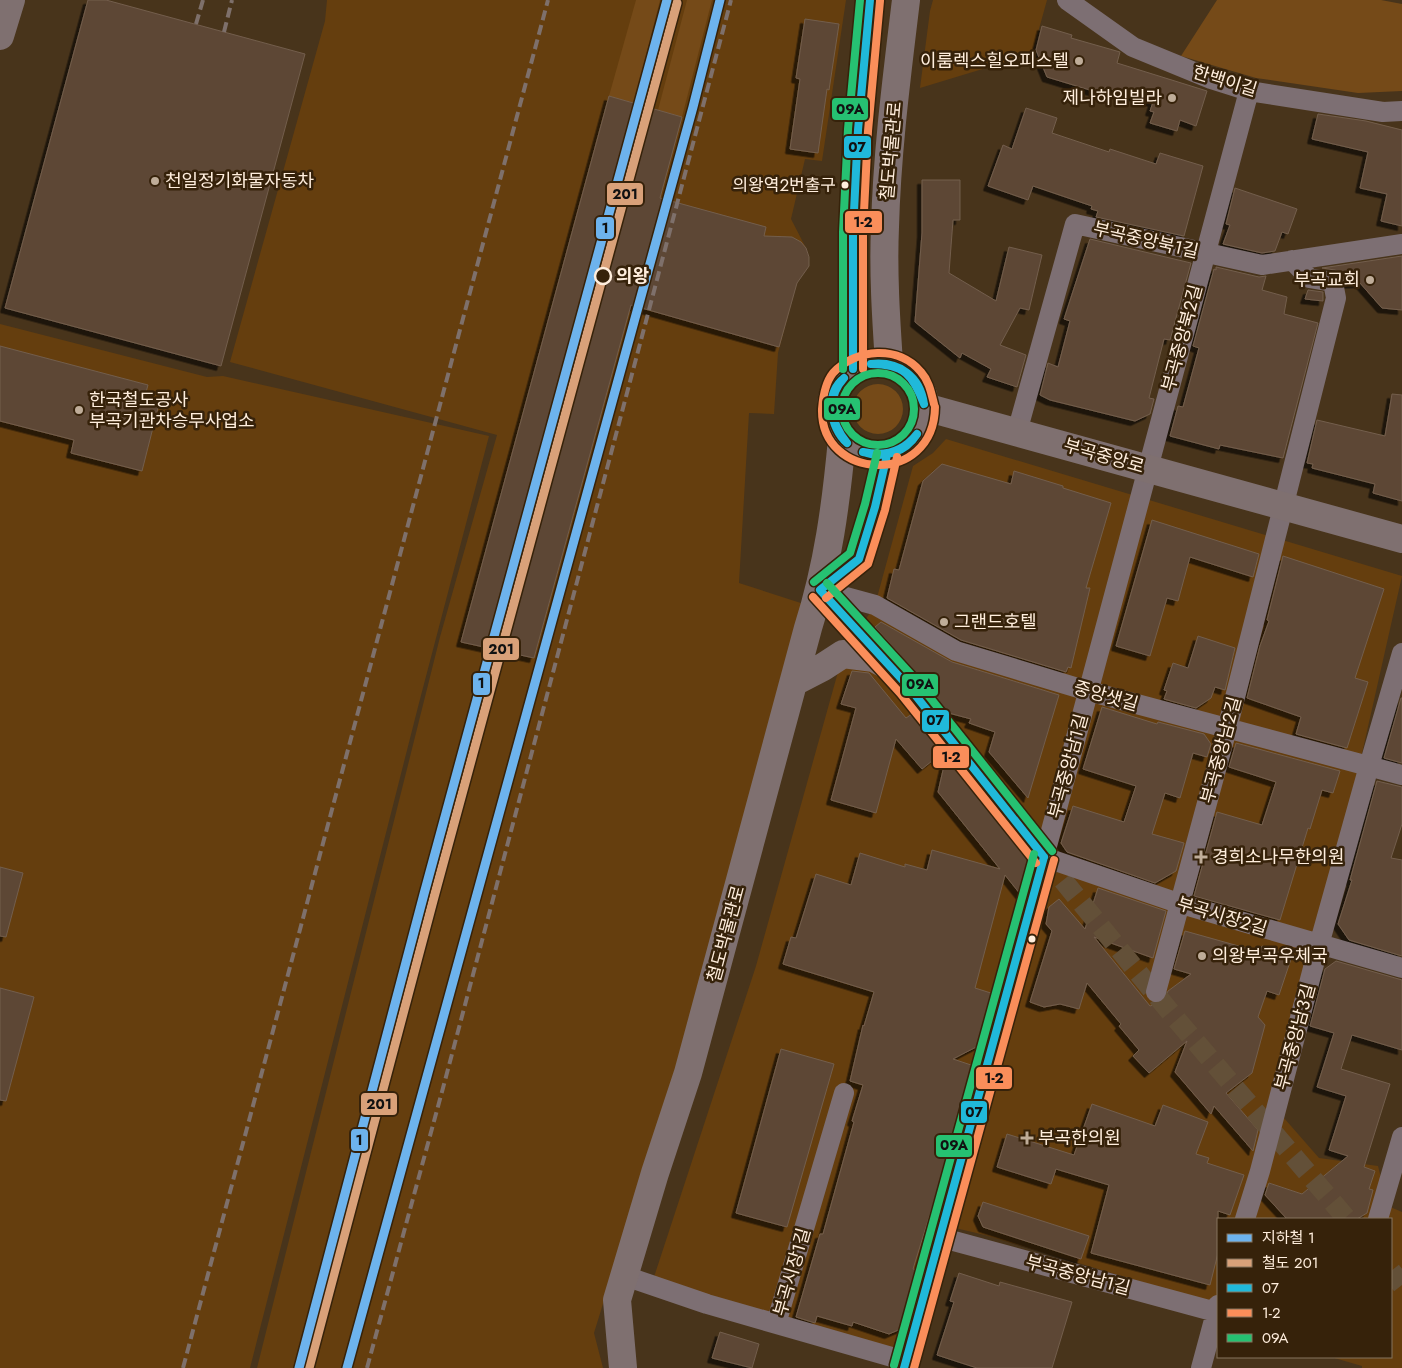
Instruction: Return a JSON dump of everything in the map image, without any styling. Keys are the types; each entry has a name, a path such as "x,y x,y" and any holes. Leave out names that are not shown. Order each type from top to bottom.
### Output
{"street":[{"path":"0,36 11,0"},
{"name":"철도박물관로","path":"853,369 853,232 857,148 870,0"},
{"name":"철도박물관로","path":"889,363 884,285 885,226 890,135 906,0"},
{"name":"한백이길","path":"1067,0 1133,47 1211,79 1249,91 1383,112 1402,111"},
{"name":"부곡중앙북2길","path":"1146,468 1249,91"},
{"name":"부곡중앙북1길","path":"1017,432 1074,224 1262,265 1402,244"},
{"path":"1283,506 1336,298 1333,282 1308,278 1292,260"},
{"path":"876,362 889,363 910,375 918,384 923,395 925,407 923,423 916,438 903,449 887,455 871,455 855,450 842,439 835,428 832,402 836,389 843,378 853,369 876,362"},
{"name":"부곡중앙로","path":"925,407 1402,539"},
{"name":"철도박물관로","path":"624,1368 617,1300 655,1173 688,1073 820,590 837,500 842,439"},
{"path":"887,455 875,507 859,559 820,590 860,630 958,746 1044,856"},
{"name":"부곡중앙남1길","path":"905,1364 1044,856 1146,468"},
{"name":"부곡중앙남2길","path":"1156,992 1227,729 1283,506"},
{"name":"중앙샛길","path":"820,590 875,605 956,651 1088,691 1402,776"},
{"name":"부곡중앙남3길","path":"1245,1218 1260,1171 1319,945 1402,653"},
{"path":"794,682 843,654 874,658 890,666"},
{"name":"부곡시장2길","path":"1044,856 1181,904 1402,968"},
{"name":"부곡시장1길","path":"844,1093 776,1324 905,1364"},
{"path":"1378,1218 1402,1137"},
{"name":"부곡중앙남1길","path":"940,1237 1217,1308"},
{"path":"624,1276 707,1304 776,1324"},
{"path":"1201,1368 1217,1308"}],"shaded area":[{"path":"327,0 846,0 822,161 805,159 791,219 806,248 778,353 774,414 749,413 739,583 807,605 715,939 594,1333 603,1368 257,1368 440,637 497,435 230,362 325,21"},
{"path":"636,0 660,0 634,103 609,96"},
{"path":"687,0 712,0 682,117 658,110"},
{"path":"933,0 1047,0 1032,54 920,88"},
{"path":"1217,0 1381,0 1402,4 1402,91 1358,93 1256,78 1181,56"},
{"path":"0,324 207,377 223,376 489,436 250,1368 0,1368"},
{"path":"873,384 883,384 896,391 903,404 903,414 896,427 883,434 873,434 864,430 857,423 853,414 853,404 857,395 864,388"},
{"path":"946,439 1402,576 1358,771 1284,1118 1319,1158 1378,1166 1388,1206 1402,1212 1402,1368 1362,1368 1362,1366 1334,1358 1392,1358 1392,1218 1217,1218 1217,1305 985,1235 938,1224 899,1352 653,1280 756,966 843,654 875,605 913,466 933,453"}],"building":[{"name":"천일정기화물자동차","path":"88,0 106,0 305,54 221,366 5,308"},
{"path":"805,19 839,24 818,153 790,149 800,79 796,78"},
{"path":"1042,26 1072,35 1071,38 1120,52 1117,63 1207,91 1196,126 1180,120 1177,131 1150,123 1154,112 1150,111 1153,102 1105,87 1103,94 1047,77 1036,50"},
{"path":"609,96 682,117 660,198 766,227 764,236 792,237 801,242 806,248 809,266 797,283 779,347 631,305 534,658 461,642"},
{"path":"1026,108 1057,118 1052,133 1109,152 1110,149 1156,164 1160,153 1203,166 1184,236 1096,217 1098,211 1091,209 1092,206 1033,186 1028,200 988,186 1003,145 1012,149"},
{"path":"1318,114 1366,121 1402,130 1402,226 1381,221 1387,194 1360,188 1368,152 1312,139"},
{"path":"922,180 960,180 960,220 953,220 949,273 996,301 1009,247 1042,255 1029,310 1020,308 1000,345 1026,355 1017,387 987,377 991,369 962,353 960,358 915,322 922,233"},
{"path":"1235,188 1297,209 1288,234 1282,232 1275,251 1262,253 1223,244 1230,225 1226,224"},
{"path":"1090,239 1191,263 1170,340 1164,339 1149,398 1154,399 1150,414 1135,421 1050,400 1040,395 1048,363 1058,367 1070,321 1064,319"},
{"name":"부곡교회","path":"1402,256 1402,310 1382,308 1360,283 1345,284 1341,273 1322,268"},
{"path":"1216,267 1259,277 1266,276 1262,290 1287,297 1284,314 1318,323 1283,458 1220,445 1219,449 1170,436 1178,406 1183,407 1199,348 1193,346"},
{"path":"1308,290 1323,292 1323,301 1305,299"},
{"name":"한국철도공사 부곡기관차승무사업소","path":"0,346 148,385 145,396 160,400 142,471 71,453 74,440 0,421"},
{"path":"1392,394 1402,395 1402,501 1373,493 1375,484 1312,468 1313,464 1307,463 1317,420 1385,436"},
{"path":"942,464 1011,484 1014,471 1111,503 1086,588 1090,588 1071,668 1068,667 1066,672 961,640 887,598 894,569 899,570 923,481"},
{"path":"1152,520 1259,554 1253,577 1190,557 1178,601 1167,598 1150,656 1116,646"},
{"path":"1283,556 1384,589 1355,678 1368,682 1347,748 1296,734 1301,717 1247,698 1260,646 1269,621 1267,620"},
{"path":"881,622 952,662 1059,695 1028,798 989,752 995,732 969,723 971,719 945,712 932,696 935,694 875,627"},
{"path":"1198,636 1235,648 1225,690 1215,687 1211,698 1196,708 1164,699 1167,691 1164,690 1173,663 1188,668"},
{"path":"852,671 869,673 906,718 912,714 943,752 922,769 896,739 876,813 831,800 856,708 841,704"},
{"path":"1402,698 1402,763 1384,758"},
{"path":"1102,707 1157,724 1158,722 1204,734 1211,744 1207,757 1193,753 1180,798 1165,793 1152,834 1184,843 1176,871 1155,883 1067,852 1061,843 1073,806 1124,822 1136,786 1083,769"},
{"path":"1236,743 1340,771 1333,793 1322,790 1310,829 1308,828 1280,920 1194,896 1217,812 1262,825 1276,782 1229,767"},
{"path":"946,757 1030,862 1021,895 1005,875 975,988 994,994 980,1045 953,1059 974,1066 945,1173 943,1172 913,1269 918,1270 903,1328 889,1334 853,1322 852,1326 817,1316 815,1323 796,1317 820,1234 823,1234 863,1085 850,1081 863,1025 874,992 783,964 791,937 796,938 816,874 851,885 860,853 905,867 905,864 927,870 932,850 1000,869 938,792"},
{"path":"1377,781 1402,787 1402,824 1391,858 1402,860 1402,956 1349,940 1338,924 1352,880 1350,880"},
{"path":"0,867 23,873 6,937 0,936"},
{"path":"1098,888 1166,911 1153,958 1094,937 1150,1006 1164,1001 1168,991 1191,974 1174,969 1185,931 1260,952 1262,946 1292,956 1279,995 1267,991 1258,1017 1265,1025 1252,1073 1226,1093 1258,1130 1253,1151 1214,1106 1211,1114 1175,1072 1187,1041 1149,1073 1133,1056 1139,1050 1119,1026 1121,1024 1087,983 1079,1009 1060,1004 1044,1007 1030,1002 1052,931 1046,924 1049,907 1059,899 1085,929"},
{"path":"1336,961 1402,980 1402,1050 1352,1035 1341,1069 1390,1084 1364,1167 1375,1171 1369,1189 1373,1190 1367,1213 1359,1218 1286,1218 1265,1195 1269,1183 1302,1194 1348,1156 1329,1150 1346,1096 1317,1087 1334,1033 1310,1026 1325,969"},
{"path":"0,988 34,997 6,1101 0,1100"},
{"path":"781,1049 834,1064 787,1227 736,1213"},
{"path":"1092,1104 1155,1126 1163,1105 1208,1122 1196,1154 1209,1158 1207,1163 1244,1175 1230,1215 1218,1211 1217,1257 1210,1285 1091,1253 1109,1185 1056,1169 1051,1184 997,1167 1007,1134 1074,1155"},
{"path":"983,1202 1089,1236 1081,1259 983,1227 978,1216"},
{"path":"959,1273 999,1286 1000,1282 1072,1302 1052,1368 977,1368 937,1355 954,1302 950,1301"},
{"path":"720,1332 759,1344 752,1368 712,1358"}],"tunnel":[{"path":"1044,857 1171,1013 1346,1218"},
{"path":"1392,1272 1402,1285"}],"railway":[{"path":"196,24 203,0"},
{"path":"224,32 232,0"},
{"path":"183,1368 548,0"},
{"path":"367,1368 731,0"}],"metro line":[{"name":"1","path":"299,1368 424,894 667,0"},
{"name":"1","path":"347,1368 693,107 720,0"}],"rail line":[{"name":"201","path":"309,1368 434,897 677,3"}],"transit line":[{"name":"09A","path":"843,369 843,232 848,129 860,0"},
{"name":"07","path":"853,369 853,232 858,130 870,0"},
{"name":"1-2","path":"863,369 863,232 868,131 880,1"},
{"name":"1-2","path":"934,404 926,379 912,363 901,357 877,353 853,358 833,373 825,390 822,409 826,433 839,450 857,461 877,465 898,462 917,451 930,433 935,407"},
{"name":"07","path":"871,364 892,366 906,373 916,386 924,404"},
{"name":"07","path":"871,364 891,365 906,372 918,386 924,404"},
{"name":"09A","path":"878,373 898,379 908,389 914,409 908,429 898,439 878,445 858,439 848,429 842,409 848,389 858,379 878,373"},
{"name":"07","path":"844,378 834,394 832,411 837,427 847,443"},
{"name":"07","path":"844,378 834,393 832,411 837,429 847,443"},
{"name":"07","path":"863,452 878,454 893,452 906,445 917,434"},
{"name":"07","path":"863,452 878,455 893,453 906,446 917,434"},
{"name":"09A","path":"814,582 850,553 865,504 877,453"},
{"name":"07","path":"820,590 859,559 875,507 887,455"},
{"name":"1-2","path":"826,598 868,564 885,510 897,457"},
{"name":"09A","path":"827,583 916,680 1052,851"},
{"name":"07","path":"820,590 908,686 1044,857"},
{"name":"1-2","path":"813,597 900,693 1036,863"},
{"name":"09A","path":"894,1365 1034,854"},
{"name":"07","path":"904,1368 1044,857"},
{"name":"1-2","path":"914,1368 1054,860"}],"place":[{"name":"이룸렉스힐오피스텔","path":"1079,61"},
{"name":"제나하임빌라","path":"1172,98"},
{"name":"천일정기화물자동차","path":"155,181"},
{"name":"의왕역2번출구","path":"845,185"},
{"name":"의왕","path":"603,276"},
{"name":"부곡교회","path":"1370,280"},
{"name":"한국철도공사 부곡기관차승무사업소","path":"79,410"},
{"name":"그랜드호텔","path":"944,622"},
{"name":"경희소나무한의원","path":"1201,857"},
{"name":"의왕부곡우체국","path":"1202,956"},
{"name":"부곡한의원","path":"1027,1138"}]}
